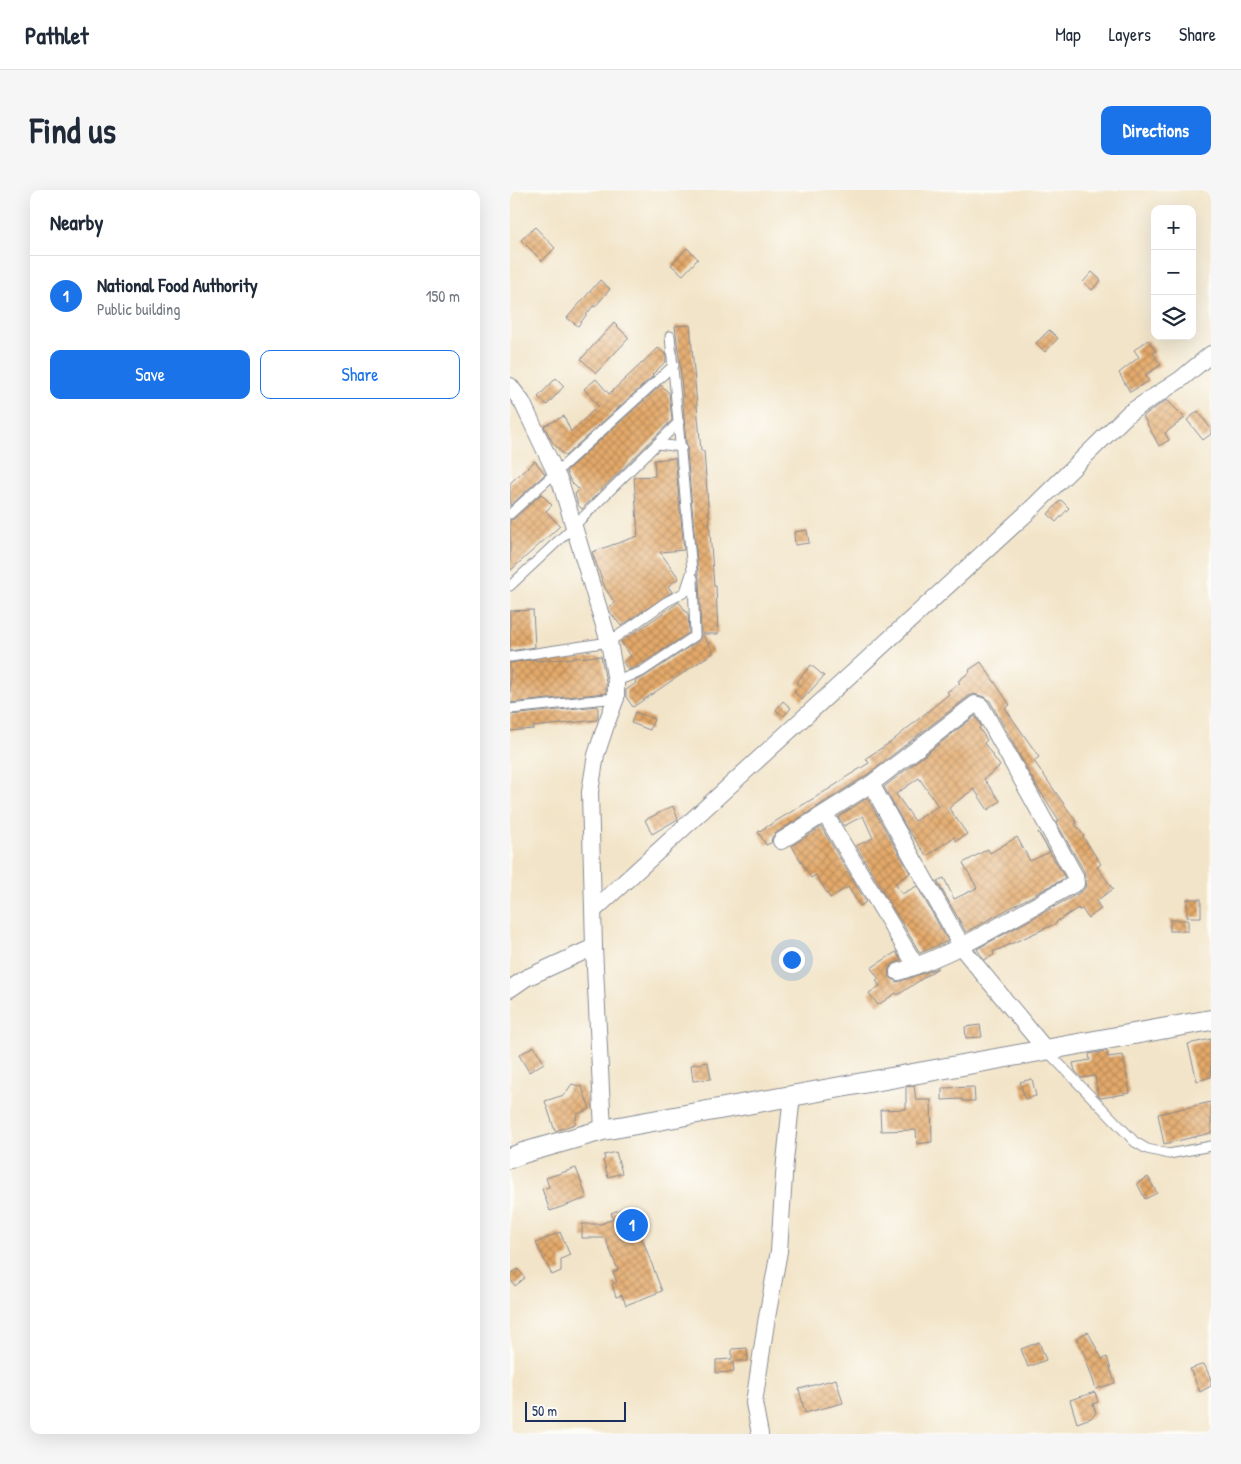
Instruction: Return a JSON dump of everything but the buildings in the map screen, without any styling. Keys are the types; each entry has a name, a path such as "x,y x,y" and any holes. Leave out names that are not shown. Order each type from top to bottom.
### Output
{"street":[{"path":"594,910 1028,512 1129,413 1182,379 1211,354"},
{"path":"510,386 522,402 562,484 608,642 616,681 616,698 596,755 590,792 594,947 602,1130"},
{"path":"781,841 871,784 975,704 981,706 1075,876 1076,882 962,945 898,972"},
{"path":"871,784 966,953 1046,1050"},
{"path":"825,814 916,966"},
{"path":"510,989 526,978 594,947"},
{"path":"510,1158 602,1130 1211,1020"},
{"path":"760,1434 754,1403 779,1251 792,1095"}],"lane":[{"path":"616,681 641,672 695,636 692,571 680,422 670,336"},
{"path":"510,514 674,364"},
{"path":"510,586 680,422"},
{"path":"657,444 682,447"},
{"path":"510,657 608,642 666,602 685,592 692,571"},
{"path":"510,709 616,698"},
{"path":"1046,1050 1135,1142 1147,1149 1169,1154 1211,1146"}],"place":[{"name":"National Food Authority","path":"632,1225"}]}
